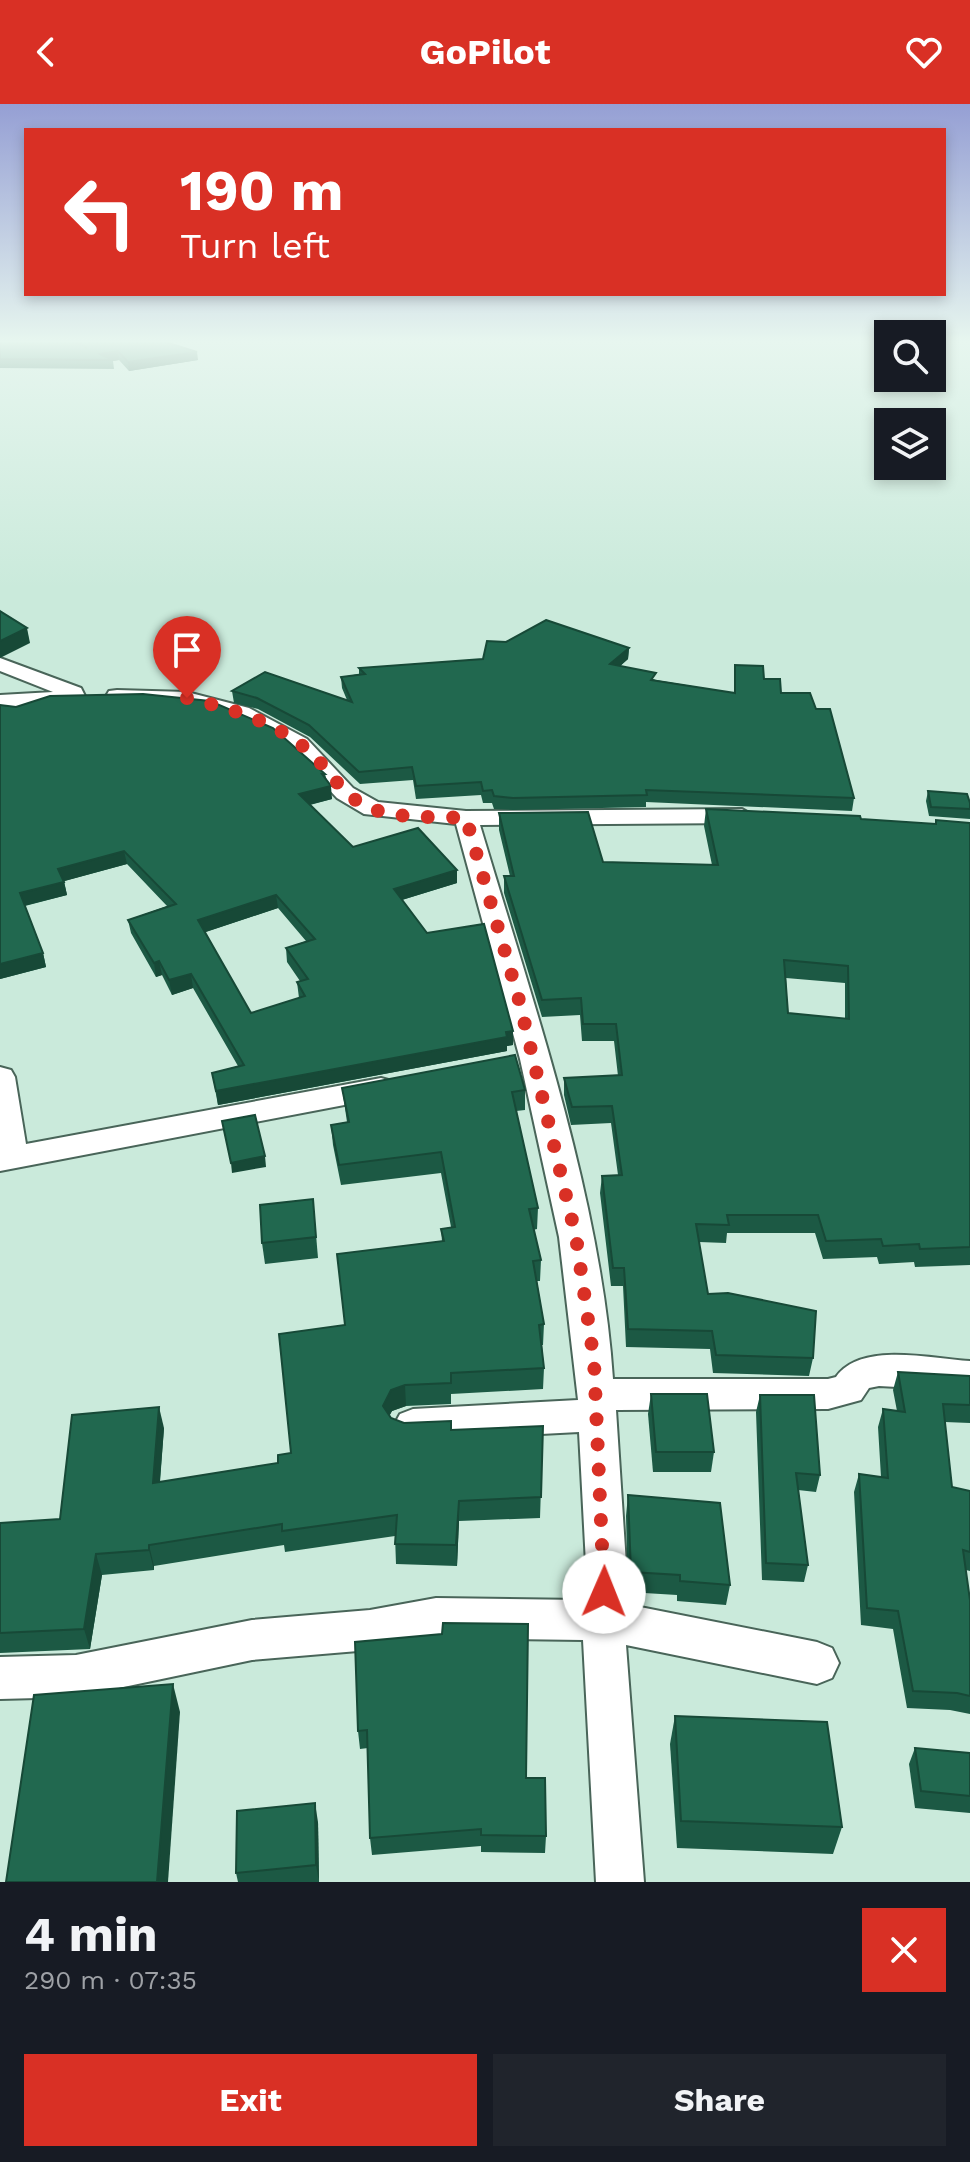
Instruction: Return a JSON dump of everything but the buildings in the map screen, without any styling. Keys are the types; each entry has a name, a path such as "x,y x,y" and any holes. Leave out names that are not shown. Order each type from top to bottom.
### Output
{"street":[{"path":"0,664 84,698"},
{"path":"0,701 141,695 187,698 241,713 299,744 345,793 372,809 466,818 707,814 770,818"},
{"path":"466,818 519,1062 576,1237 594,1361 606,1564 603,1620 620,1882"},
{"path":"0,1077 6,1159 412,1082"},
{"path":"406,1425 595,1405 828,1394 848,1389 857,1376 879,1371 970,1376"},
{"path":"0,1678 76,1676 252,1640 370,1630 436,1618 603,1620 817,1663"}],"route":[{"path":"187,698 241,713 284,734 316,758 345,793 372,809 466,818 535,1059 576,1237 594,1361 606,1564 604,1592"}]}
